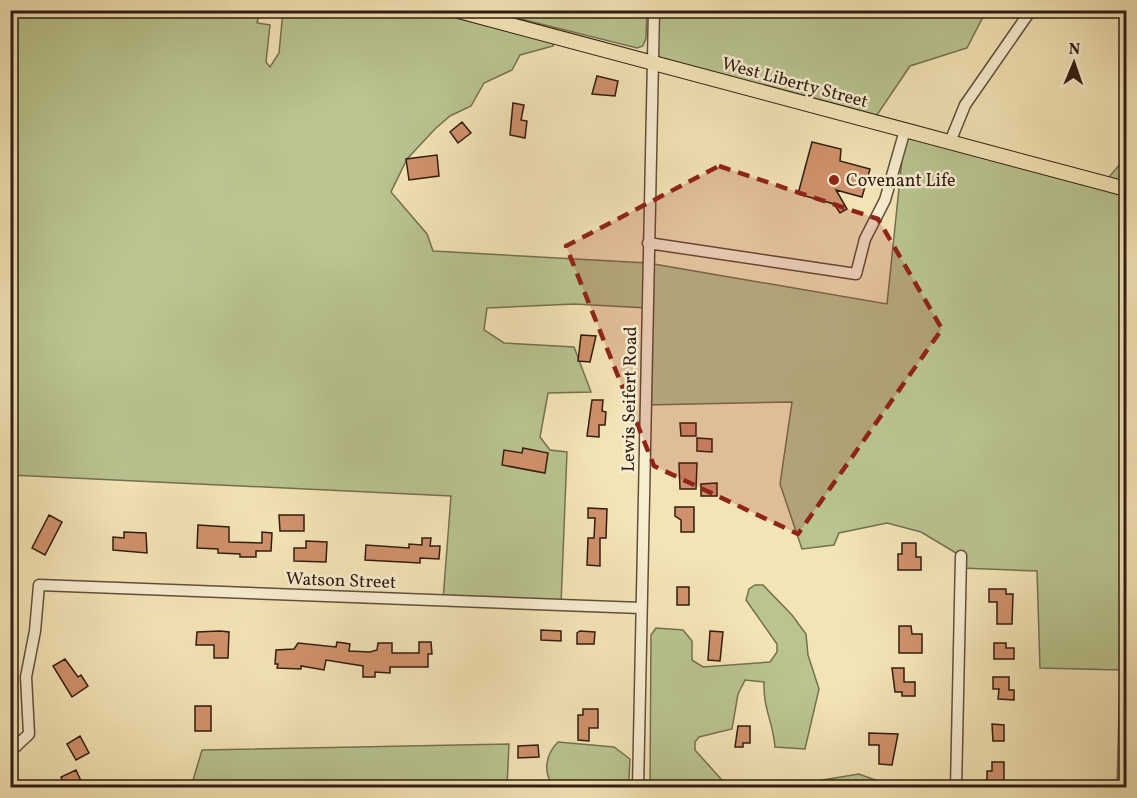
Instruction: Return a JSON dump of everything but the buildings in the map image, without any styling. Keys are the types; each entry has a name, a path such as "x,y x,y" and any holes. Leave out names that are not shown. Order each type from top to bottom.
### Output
{"main road":[{"name":"West Liberty Street","path":"455,10 1126,189"}],"street":[{"name":"Lewis Seifert Road","path":"638,788 654,10"},
{"path":"950,142 965,105 1031,10"},
{"path":"648,243 856,274 868,230 885,200 905,130"},
{"path":"956,788 961,556"},
{"name":"Watson Street","path":"10,752 29,734 26,677 35,631 39,585 641,608"}],"highlighted area":[{"path":"719,166 878,219 942,329 798,534 654,466 566,246"}],"green space":[{"path":"11,11 260,11 257,23 270,25 266,62 270,67 279,53 283,11 431,11 553,43 553,46 520,55 512,70 484,83 471,106 450,116 407,159 391,192 427,234 433,251 648,263 887,304 905,130 1104,183 1126,157 1126,787 1117,787 1120,670 1040,668 1037,571 961,568 961,556 921,532 887,523 839,533 834,545 802,549 780,484 792,402 646,405 647,308 574,304 487,308 484,330 504,343 574,347 591,392 548,393 540,437 550,450 567,452 561,605 443,600 451,496 11,475"},
{"path":"489,11 647,11 646,38 643,46 637,48"},
{"path":"654,11 986,11 967,48 910,66 873,121 653,63"},
{"path":"755,585 763,585 792,615 806,634 808,655 819,689 805,749 775,747 765,700 764,682 745,680 738,694 732,729 699,737 695,742 695,750 721,779 732,787 650,787 651,635 656,628 683,630 692,641 692,660 703,667 770,662 777,652 777,644 746,600 749,589"},
{"path":"558,742 614,747 630,759 629,779 625,787 562,788 552,785 547,774 547,762"},
{"path":"509,744 507,787 191,787 202,750"},
{"path":"859,774 878,781 949,787 732,787 810,782"}],"place":[{"name":"Covenant Life","path":"834,180"}]}
